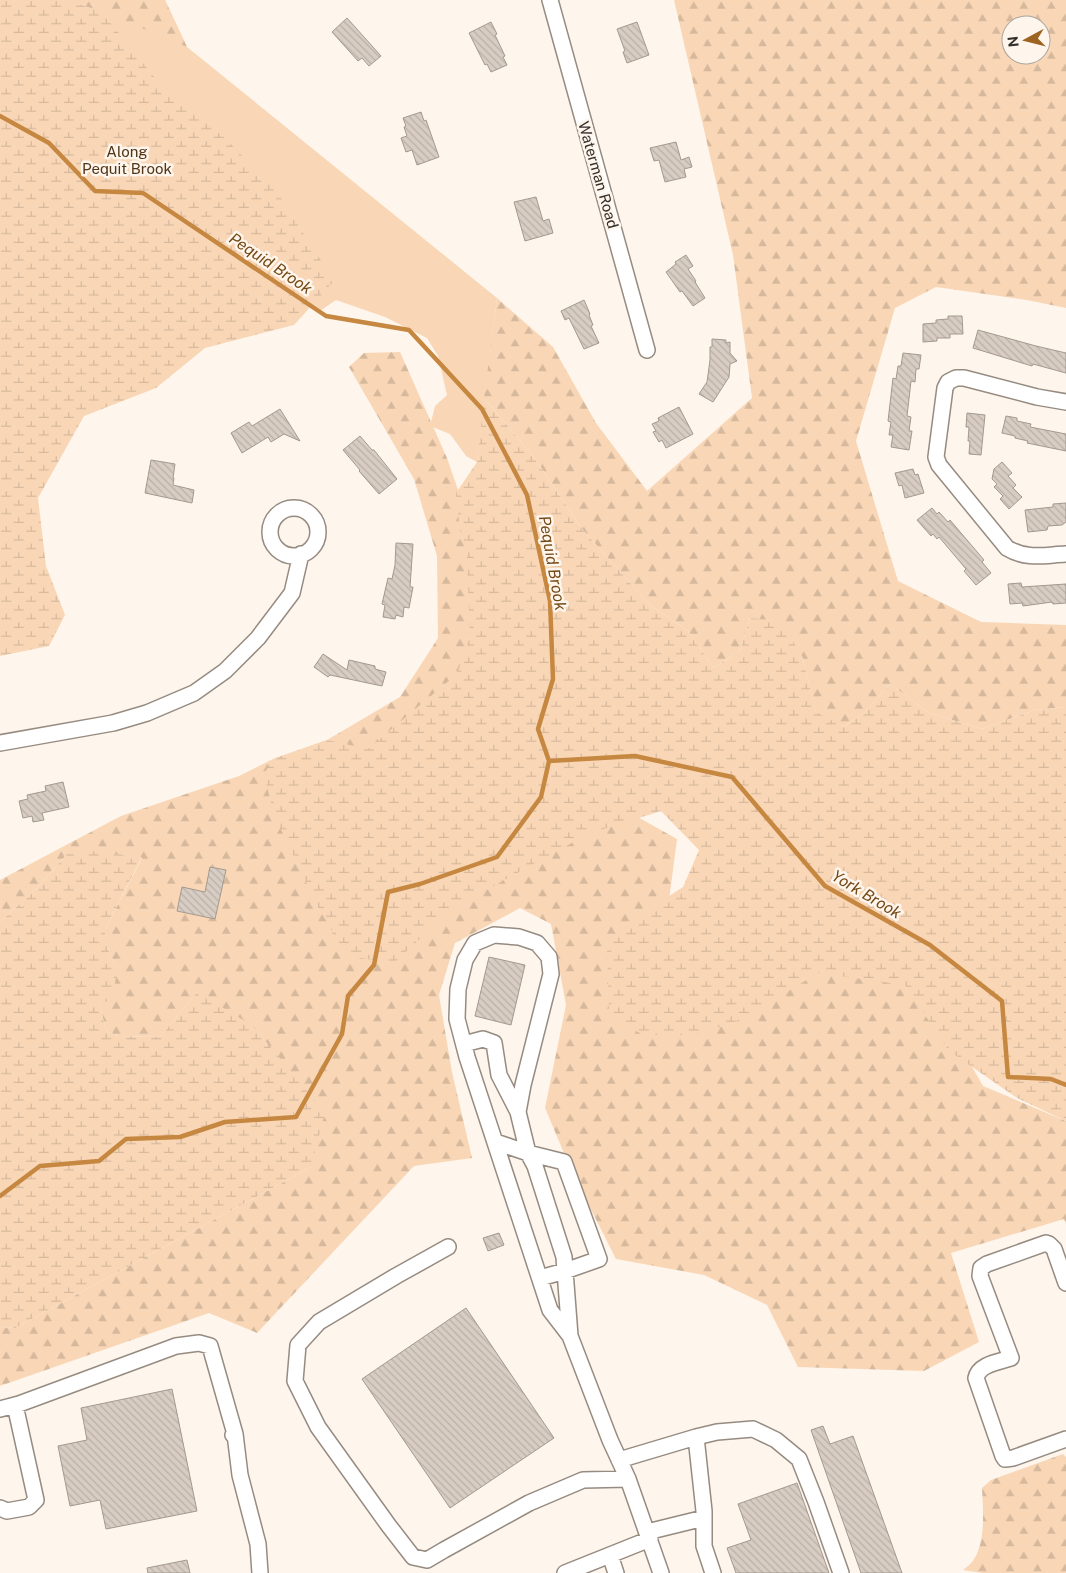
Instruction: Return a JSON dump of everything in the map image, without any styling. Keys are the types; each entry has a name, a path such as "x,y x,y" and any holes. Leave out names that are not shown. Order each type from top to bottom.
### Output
{"street":[{"name":"Waterman Road","path":"550,0 647,350"},
{"path":"1066,402 1037,397 964,378 956,378 948,382 945,388 936,449 939,465 1007,548 1017,554 1028,556 1066,554"},
{"path":"0,743 113,723 147,713 194,693 225,671 258,638 292,593 301,554"},
{"path":"518,1112 551,974 550,957 537,943 519,936 494,935 475,943 465,960 458,989 458,1019 464,1044 550,1310 570,1336 628,1479 661,1573"},
{"path":"464,1044 483,1039 494,1043 499,1075 518,1112 528,1153 535,1166 564,1257 570,1336"},
{"path":"473,1075 499,1075"},
{"path":"496,1142 528,1153 564,1162 599,1259 540,1278"},
{"path":"1066,1283 1054,1249 1046,1243 986,1264 981,1268 980,1276 1010,1358 982,1368 976,1374 976,1378 1005,1459 1066,1439"},
{"path":"448,1247 319,1322 298,1345 295,1381 318,1426 401,1542 413,1557 427,1560 528,1503 583,1480 628,1479"},
{"path":"0,1409 16,1405 176,1346 199,1344 210,1346 234,1434 240,1474 258,1544 260,1573"},
{"path":"0,1508 7,1511 29,1507 36,1500 16,1405"},
{"path":"619,1460 717,1432 753,1429 776,1440 799,1459 841,1573"},
{"path":"696,1437 704,1518 704,1546 713,1573"},
{"path":"565,1573 610,1555 648,1536 704,1518"},
{"path":"610,1555 616,1573"}],"green space":[{"path":"0,0 165,0 187,47 497,298 477,462 466,456 450,434 430,426 435,406 447,395 438,356 427,338 385,317 336,300 320,311 239,260"},
{"name":"Along Pequit Brook","path":"0,0 64,0 101,11 165,90 224,137 275,189 334,281 294,325 205,348 156,388 84,416 38,498 46,566 65,615 49,646 0,656"},
{"path":"64,0 165,0 187,47 101,11"},
{"path":"674,0 1066,0 1066,308 1027,300 936,287 895,308 856,441 898,581 981,622 1066,625 1066,707 1035,710 982,729 929,713 890,684 865,712 844,727 816,713 802,656 750,618 740,651 714,668 688,631 650,605 582,529 536,460 484,398 497,298 553,347 596,423 647,491 752,398 733,255"},
{"path":"400,352 447,458 472,530 593,792 677,839 667,916 910,958 983,1086 1066,1121 1066,1224 1064,1219 951,1253 979,1342 924,1371 798,1367 767,1305 704,1275 616,1259 572,1172 545,1108 566,1005 551,924 520,908 455,943 439,995 452,1072 472,1158 414,1166 257,1333 209,1313 0,1386 0,1327 15,1328 311,1167 197,992 160,1037 118,1036 106,1031 99,1001 115,965 105,942 105,929 142,858 67,854 39,886 0,922 0,880 121,816 239,776 273,759 327,740 400,697 438,638 437,556 414,479 349,367 364,353"},
{"path":"484,398 536,460 582,529 650,605 688,631 714,668 740,651 750,618 780,621 802,656 816,712 844,727 865,712 890,684 929,713 982,729 1035,710 1066,707 1066,1121 1017,1098 949,1051 905,985 818,973 731,1024 692,1035 643,1035 609,1015 607,946 626,924 683,887 699,850 661,811 588,834 452,909 394,963 347,956 319,909 274,815 264,774 273,759 327,740 368,749 457,674 470,637 467,557 460,531 456,493 477,462"},
{"path":"92,851 142,857 105,929 105,942 115,965 116,977 112,1002 99,1001 106,1031 118,1036 160,1037 197,992 253,1026 325,1113 311,1167 15,1328 0,1327 0,922 39,886 67,854"},
{"path":"1063,1454 1066,1457 1066,1573 982,1573 963,1570 978,1552 983,1525 982,1488 991,1480"}],"building":[{"path":"347,18 381,56 369,66 362,58 358,61 332,32"},
{"path":"491,22 507,65 491,72 487,64 485,65 469,33"},
{"path":"637,22 649,55 627,63 617,29"},
{"path":"421,112 424,121 426,120 439,157 417,165 412,150 406,152 401,138 407,136 403,118"},
{"path":"676,142 681,160 689,157 692,167 684,169 686,177 665,182 659,160 654,161 650,148"},
{"path":"536,197 543,221 549,219 553,233 525,241 514,202"},
{"path":"686,255 693,266 688,269 705,298 693,306 666,272 676,264 675,262"},
{"path":"584,300 593,325 591,326 599,343 584,349 569,318 565,320 561,311"},
{"path":"948,316 962,316 963,334 950,334 950,338 937,338 937,341 923,342 923,324 936,323 936,320 948,319"},
{"path":"978,330 1066,353 1066,373 1033,364 1032,366 973,348"},
{"path":"712,339 726,340 726,343 730,342 730,353 737,361 730,364 729,377 713,402 699,394 707,382"},
{"path":"903,353 921,355 919,369 916,369 915,382 911,381 907,416 911,417 909,431 912,431 909,450 891,447 893,435 889,435 891,422 888,421 893,378 896,379"},
{"path":"679,407 693,434 666,448 662,440 659,442 653,432 656,431 652,424 659,421 658,418"},
{"path":"280,409 300,441 284,434 271,442 268,437 242,453 231,433 249,422 252,426"},
{"path":"967,413 985,415 981,455 969,454 969,427 966,427"},
{"path":"1006,416 1031,424 1030,427 1066,434 1066,451 1027,443 1028,441 1002,433"},
{"path":"360,436 397,479 379,494 343,450"},
{"path":"151,460 175,464 173,485 194,490 192,503 145,493"},
{"path":"1002,462 1012,473 1008,476 1016,485 1013,488 1022,497 1009,509 1000,499 1003,496 994,487 997,484 992,479 994,469"},
{"path":"913,469 915,475 918,474 924,493 905,498 902,485 899,486 895,473"},
{"path":"1066,503 1066,522 1062,525 1048,526 1047,530 1028,532 1025,510 1053,507 1053,504"},
{"path":"932,508 937,514 939,512 948,522 950,520 984,560 982,562 991,573 976,585 964,571 966,569 939,537 937,539 933,534 931,536 917,520"},
{"path":"396,543 413,544 410,587 413,587 409,608 404,607 403,617 396,615 395,619 383,617 385,605 382,604 388,578 392,579"},
{"path":"1021,583 1022,587 1066,584 1066,603 1053,604 1052,602 1023,606 1022,603 1010,604 1008,584"},
{"path":"323,654 347,670 349,660 375,666 375,669 386,672 382,686 330,675 328,677 314,667"},
{"path":"63,782 69,807 42,813 44,820 33,822 32,816 23,818 19,801 28,799 27,795 46,791 45,786"},
{"path":"210,867 226,870 215,919 177,911 182,887 205,892"},
{"path":"489,957 525,965 511,1025 475,1016"},
{"path":"499,1233 504,1245 488,1251 483,1238"},
{"path":"466,1308 554,1438 450,1508 362,1379"},
{"path":"172,1389 197,1511 106,1529 100,1500 70,1506 58,1446 87,1440 81,1408"},
{"path":"823,1426 830,1444 853,1436 902,1573 861,1573 811,1430"},
{"path":"797,1483 829,1573 736,1573 727,1548 751,1540 738,1504"},
{"path":"187,1560 190,1573 148,1573 147,1568"}],"waterway":[{"name":"Pequid Brook","path":"0,116 49,143 95,191 143,193 326,316 409,330 482,409 527,495 550,601 553,679 538,729 549,761 541,797 497,857 420,884 388,892 374,965 348,996 342,1034 296,1117 225,1122 180,1137 126,1139 99,1161 40,1166 0,1196"},
{"name":"York Brook","path":"549,761 635,756 732,777 825,886 930,945 1002,1001 1008,1077 1051,1079 1066,1085"}]}
